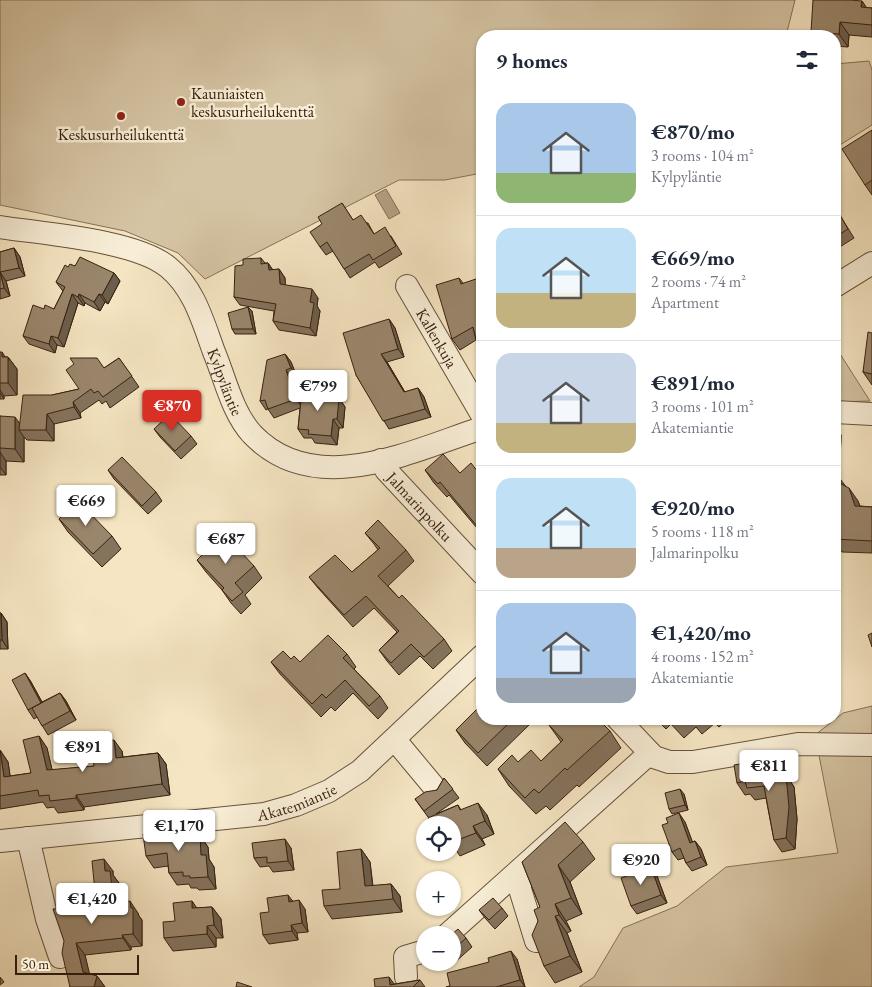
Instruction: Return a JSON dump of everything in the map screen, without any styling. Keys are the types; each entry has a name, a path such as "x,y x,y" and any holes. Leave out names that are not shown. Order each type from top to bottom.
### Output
{"street":[{"name":"Kylpyläntie","path":"0,227 122,246 146,254 168,266 186,285 198,310 238,412 252,433 270,449 298,463 325,468 354,467 476,430"},
{"path":"841,282 872,263"},
{"name":"Kallenkuja","path":"407,286 476,405"},
{"path":"841,412 872,414"},
{"name":"Jalmarinpolku","path":"381,460 386,470 476,567"},
{"name":"Akatemiantie","path":"0,841 264,814 296,805 329,791 360,771 476,662"},
{"path":"624,725 650,753 660,760 683,762 798,744 872,745"},
{"path":"395,740 435,788"},
{"path":"457,926 650,753"},
{"path":"28,838 47,919 60,957"},
{"path":"520,870 520,889 536,941"},
{"path":"406,977 405,957 416,954"}],"shaded area":[{"name":"Kauniaisten keskusurheilukenttä","path":"0,0 795,0 788,30 476,30 476,174 445,180 399,180 205,279 178,253 125,231 0,205"},
{"path":"869,61 872,70 872,125 841,144 841,63"},
{"path":"386,189 400,213 389,219 375,195"},
{"path":"841,355 870,401 841,402"},
{"path":"872,706 872,987 579,987 594,977 623,928 677,906 726,867 838,853 815,735 828,725 841,725 841,715"}],"building":[{"path":"813,0 862,1 861,7 872,8 872,25 840,22 839,30 811,30"},
{"path":"872,130 872,180 865,185 842,149"},
{"path":"342,203 353,220 361,215 374,234 385,227 396,246 373,260 369,254 344,269 327,242 320,247 310,232 322,224 318,217"},
{"path":"841,217 848,229 841,233"},
{"path":"14,248 19,268 0,272 0,252"},
{"path":"80,257 114,273 102,295 99,294 94,302 79,294 78,297 72,294 58,338 51,336 49,344 23,336 33,305 44,309 45,305 54,309 65,287 56,282 65,265 68,267 70,264 75,266"},
{"path":"261,258 261,264 268,263 269,270 279,269 280,284 312,289 310,302 314,303 310,328 273,321 276,304 234,297 235,266 243,265 243,259"},
{"path":"0,272 4,288 0,289"},
{"path":"459,278 461,284 476,279 476,339 473,327 452,339 436,285"},
{"path":"248,307 253,329 232,329 228,313"},
{"path":"389,319 398,349 381,354 404,392 418,388 425,409 383,421 356,375 343,333"},
{"path":"868,332 872,333 872,374 863,372"},
{"path":"0,352 2,352 2,357 8,357 8,383 0,383"},
{"path":"285,354 291,368 286,370 296,399 268,409 265,400 260,401 267,360"},
{"path":"70,358 97,358 104,368 119,358 132,376 103,397 98,391 94,393 91,389 73,402 74,407 47,414 46,430 19,430 23,395 52,395 79,389 66,370 74,364"},
{"path":"302,391 335,392 335,398 339,399 337,419 333,419 331,436 308,434 309,430 298,429"},
{"path":"170,414 191,436 175,451 154,429"},
{"path":"0,416 15,417 15,449 0,448"},
{"path":"443,454 460,473 471,463 476,469 476,525 440,482 438,484 425,470"},
{"path":"122,457 156,492 142,506 108,470"},
{"path":"841,484 849,488 855,506 872,507 872,541 841,539"},
{"path":"78,501 112,536 93,554 59,519"},
{"path":"378,520 406,550 378,576 399,598 402,595 444,639 424,657 411,644 391,663 379,650 399,631 366,596 344,615 309,577 335,555 352,572 380,548 365,533"},
{"path":"224,534 254,566 235,583 243,592 232,601 222,590 224,588 197,560"},
{"path":"1,613 2,640 0,640"},
{"path":"872,633 872,647 868,635"},
{"path":"328,635 347,654 343,658 380,696 369,706 345,680 326,698 322,694 312,704 271,662 283,651 291,659 294,656 300,662"},
{"path":"25,673 41,703 28,710 12,680"},
{"path":"60,693 70,711 42,726 32,708"},
{"path":"476,710 476,725 507,725 478,753 456,730"},
{"path":"549,725 604,725 610,731 567,770 565,768 539,793 534,789 525,798 498,769 512,755 518,762 531,750 541,761 563,740"},
{"path":"39,736 47,770 94,766 91,742 114,740 116,758 158,753 162,784 76,795 76,798 50,801 49,795 39,796 38,790 0,796 0,750 4,777 31,773 23,740"},
{"path":"751,762 751,767 778,762 780,776 786,775 789,807 786,838 774,840 764,786 747,788 745,781 737,783 734,765"},
{"path":"444,778 453,789 424,811 415,799 425,792 437,790"},
{"path":"680,789 685,805 669,809 665,793"},
{"path":"478,803 485,821 473,826 476,833 461,839 461,816 433,816 458,805 460,810"},
{"path":"679,813 690,843 695,841 701,857 686,863 680,848 672,852 662,825 668,823 666,818"},
{"path":"565,822 583,842 558,865 571,898 555,904 559,915 555,916 570,956 544,966 532,935 538,921 534,910 540,907 522,862"},
{"path":"193,829 193,836 200,835 201,855 206,855 208,877 190,878 190,876 183,876 183,872 169,873 167,853 146,856 143,834"},
{"path":"285,839 288,861 267,863 267,857 254,858 252,843"},
{"path":"361,849 365,886 391,884 393,899 324,906 322,890 340,889 337,852"},
{"path":"104,859 105,871 110,871 114,903 130,901 131,908 133,908 133,934 122,935 123,938 76,943 83,972 97,976 94,987 70,987 62,953 64,941 53,909 67,908 67,905 96,902 92,861"},
{"path":"651,867 661,895 631,906 621,878"},
{"path":"288,895 289,902 299,900 302,923 291,925 292,931 263,935 260,913 269,912 267,898"},
{"path":"493,898 502,908 489,920 479,910"},
{"path":"192,901 192,908 212,907 214,925 207,926 207,934 164,938 163,922 175,921 173,903"},
{"path":"461,932 466,938 461,943"},
{"path":"511,951 520,980 496,987 446,987 450,986 447,973 461,971 461,969 489,962 488,958"},
{"path":"389,977 390,985 420,980 413,987 375,987 374,979"},
{"path":"237,982 252,987 236,987"}],"place":[{"name":"Kauniaisten keskusurheilukenttä","path":"181,102"},
{"name":"Keskusurheilukenttä","path":"121,116"}]}
